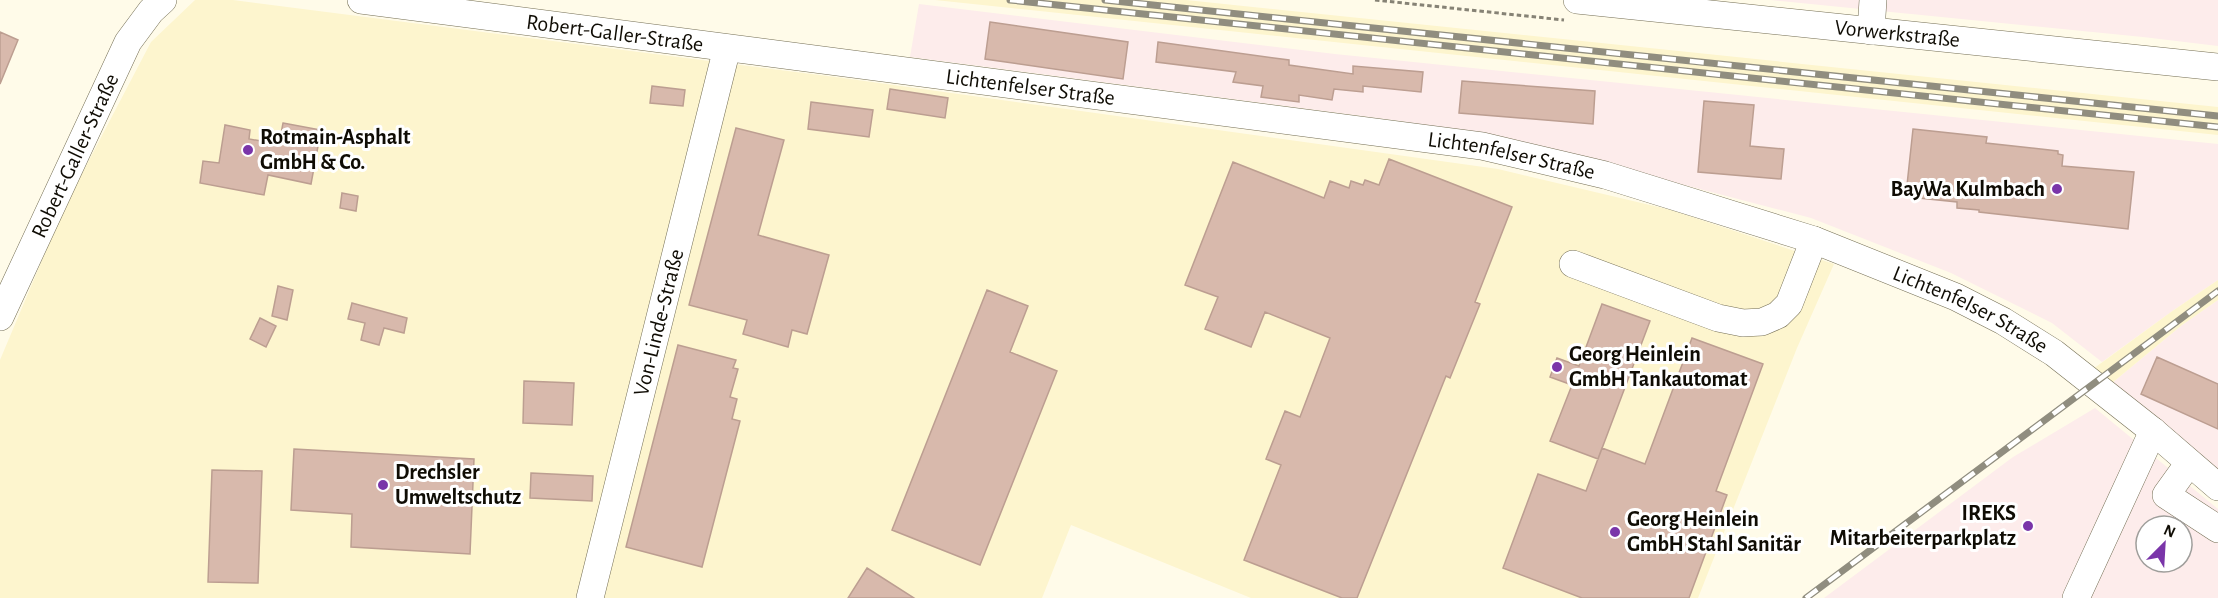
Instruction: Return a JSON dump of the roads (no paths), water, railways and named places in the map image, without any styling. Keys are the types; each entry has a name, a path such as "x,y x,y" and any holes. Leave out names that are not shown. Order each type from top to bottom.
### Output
{"street":[{"name":"Robert-Galler-Straße","path":"0,317 128,42 151,11 163,0"},
{"name":"Robert-Galler-Straße","path":"361,0 727,48"},
{"name":"Vorwerkstraße","path":"1577,0 1725,8 1870,31 2218,67"},
{"path":"1870,31 1873,0"},
{"name":"Lichtenfelser Straße","path":"727,48 1482,146 1605,175 1814,240 1956,297 2003,321 2054,353 2206,471"},
{"name":"Von-Linde-Straße","path":"590,598 727,48"},
{"path":"1573,264 1718,318 1743,323 1762,322 1778,315 1789,304 1814,240"},
{"path":"2076,598 2153,431"},
{"path":"2206,471 2166,495 2218,529"}],"railway":[{"path":"1010,0 2218,127"},
{"path":"1105,0 2218,116"},
{"path":"1806,598 2218,291"}],"place":[{"name":"Rotmain-Asphalt GmbH & Co.","path":"248,150"},
{"name":"BayWa Kulmbach","path":"2057,189"},
{"name":"Georg Heinlein GmbH Tankautomat","path":"1557,367"},
{"name":"Drechsler Umweltschutz","path":"383,485"},
{"name":"IREKS Mitarbeiterparkplatz","path":"2028,526"},
{"name":"Georg Heinlein GmbH Stahl Sanitär","path":"1615,532"}]}
